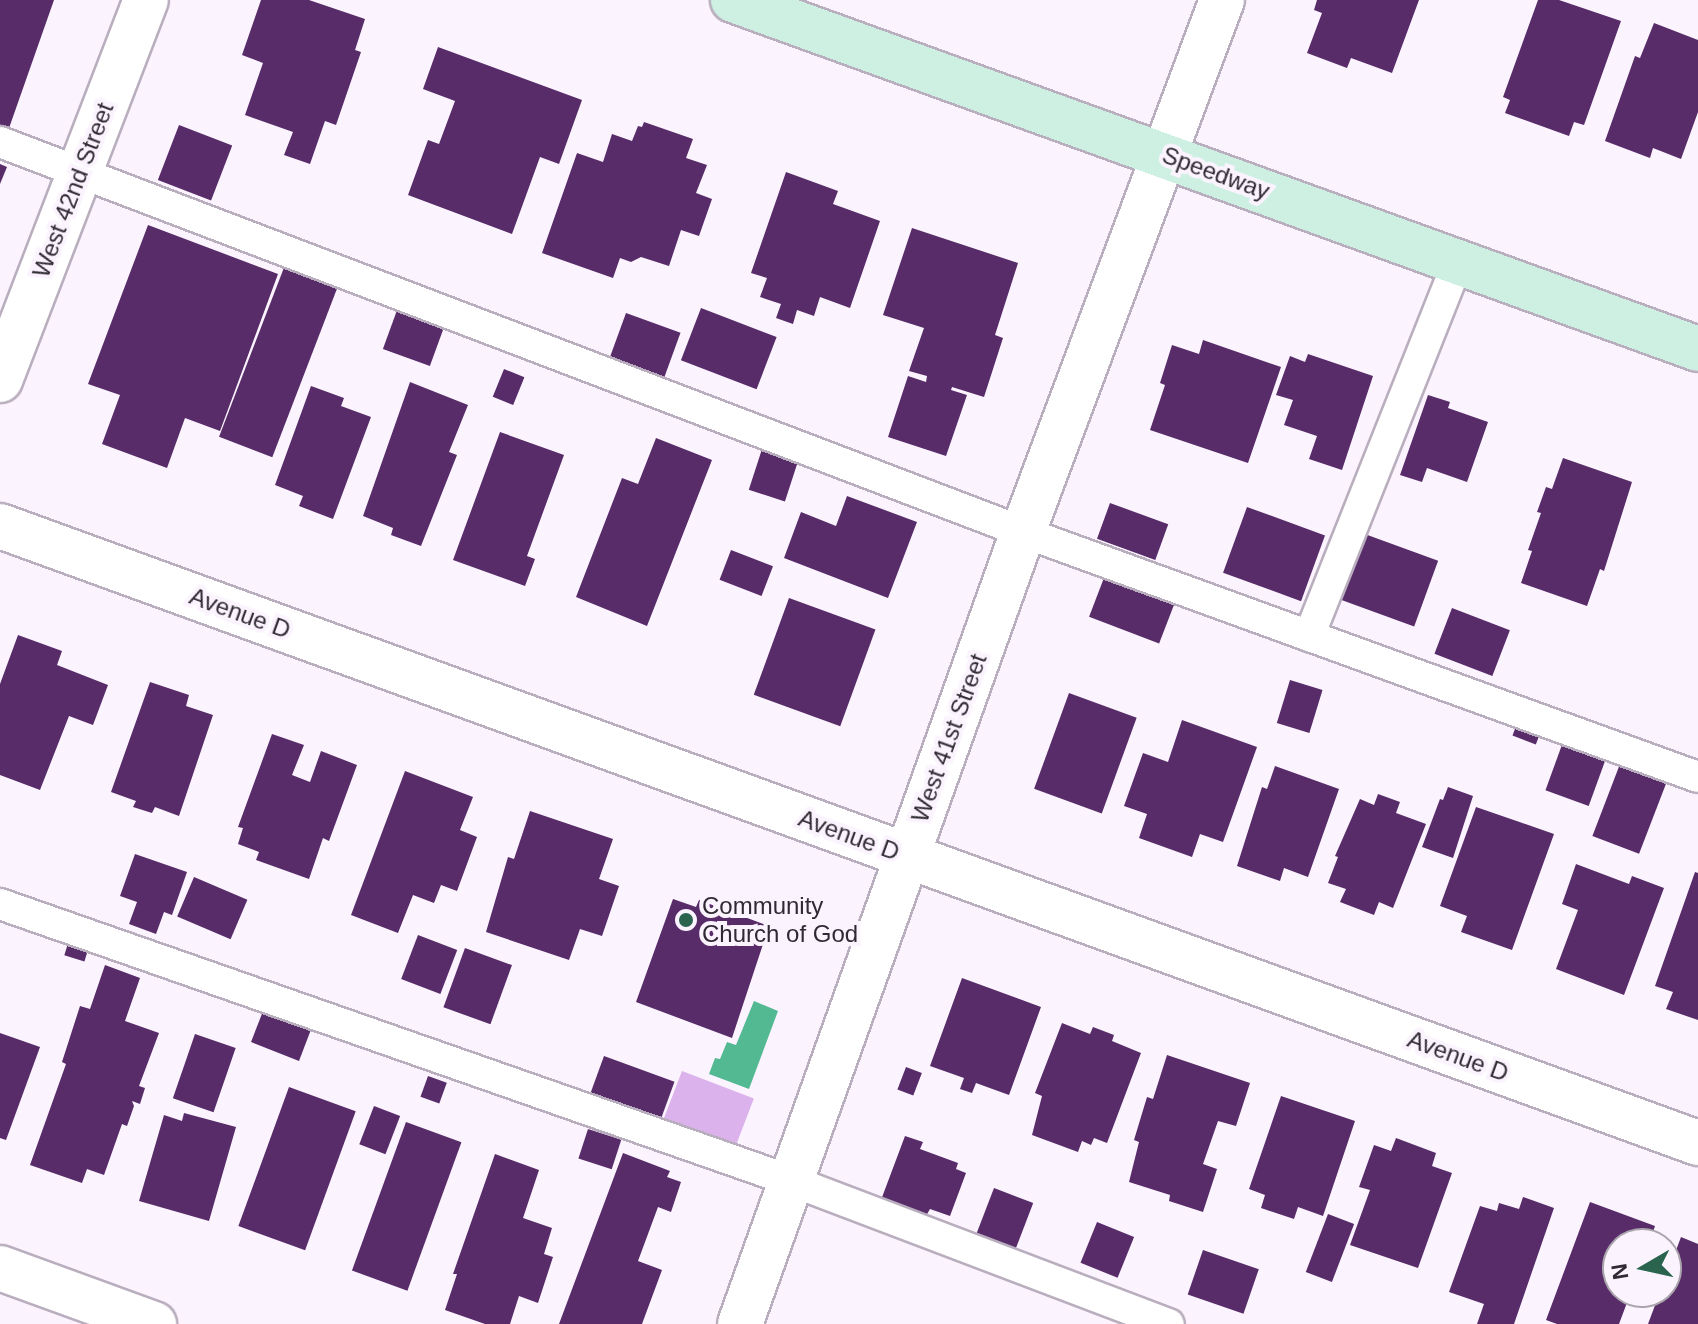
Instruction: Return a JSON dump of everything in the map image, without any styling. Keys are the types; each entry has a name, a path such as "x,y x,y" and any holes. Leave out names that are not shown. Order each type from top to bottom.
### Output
{"street":[{"name":"West 42nd Street","path":"0,380 146,0"},
{"name":"Speedway","path":"733,0 1698,349"},
{"name":"West 41st Street","path":"740,1324 1023,532 1222,0"},
{"name":"Avenue D","path":"0,526 1698,1143"},
{"path":"0,1268 154,1324"}],"lane":[{"path":"0,142 1023,532 1698,777"},
{"path":"1309,636 1458,261"},
{"path":"0,904 792,1181 1169,1324"}],"shaded area":[{"path":"754,1001 778,1011 749,1089 709,1074 715,1058 720,1059 727,1042 736,1045"},
{"path":"682,1071 754,1099 732,1156 660,1129"}],"building":[{"path":"0,0 54,0 8,131 0,128"},
{"path":"261,0 309,0 365,19 355,50 361,52 336,125 325,121 310,164 284,155 293,132 245,115 263,63 242,55"},
{"path":"1317,0 1419,0 1392,73 1351,58 1347,68 1307,53 1322,13 1314,10"},
{"path":"1538,0 1559,0 1621,21 1584,125 1574,122 1569,136 1505,113 1510,100 1503,97"},
{"path":"1654,23 1698,40 1698,112 1681,159 1653,148 1650,158 1605,141 1635,56 1640,58"},
{"path":"438,47 582,100 559,164 540,157 512,234 408,195 428,140 439,144 455,101 423,89"},
{"path":"644,122 693,139 686,158 707,165 696,193 712,199 699,236 681,230 669,266 641,257 631,262 620,258 613,278 542,253 577,153 603,162 612,134 632,141 638,126 642,127"},
{"path":"179,125 232,145 211,201 158,180"},
{"path":"0,164 7,167 0,184"},
{"path":"786,172 838,191 833,204 880,221 850,308 820,297 814,316 797,310 793,324 776,318 781,304 760,297 767,278 751,273"},
{"path":"148,225 278,274 220,431 185,418 167,468 102,444 120,395 88,384"},
{"path":"912,228 1018,263 995,335 1003,338 984,397 952,387 951,390 967,395 946,456 888,437 908,376 926,382 927,376 909,371 924,328 883,315"},
{"path":"285,265 338,285 272,457 219,437"},
{"path":"400,302 447,319 430,366 383,349"},
{"path":"701,308 777,337 757,389 681,360"},
{"path":"626,313 681,333 663,380 609,360"},
{"path":"1203,340 1281,367 1248,463 1150,430 1165,385 1160,383 1172,345 1199,354"},
{"path":"1308,354 1373,376 1342,470 1309,459 1317,436 1284,425 1293,400 1276,395 1290,356 1305,362"},
{"path":"504,369 524,377 513,405 493,397"},
{"path":"410,382 468,405 449,452 457,455 421,546 391,535 393,528 363,516"},
{"path":"311,386 344,398 341,406 371,417 333,519 299,506 303,496 275,485"},
{"path":"1428,395 1450,402 1448,408 1488,422 1467,482 1427,468 1422,482 1400,475"},
{"path":"500,432 564,455 527,556 535,559 525,586 453,560"},
{"path":"656,438 712,460 647,626 576,597 622,478 638,484"},
{"path":"763,446 799,458 785,501 749,490"},
{"path":"1563,458 1632,482 1604,571 1600,569 1587,606 1521,583 1541,513 1537,512 1546,487 1552,489"},
{"path":"847,496 917,522 888,598 784,558 801,512 836,526"},
{"path":"1110,503 1168,524 1155,560 1097,539"},
{"path":"1247,507 1325,535 1301,601 1223,573"},
{"path":"1362,533 1438,561 1414,626 1338,599"},
{"path":"731,550 773,566 762,596 720,580"},
{"path":"1107,570 1177,597 1159,644 1089,617"},
{"path":"789,598 875,629 840,726 754,695"},
{"path":"1452,608 1510,630 1492,676 1434,654"},
{"path":"18,635 62,651 57,665 108,685 93,725 69,716 40,790 0,775 0,684"},
{"path":"1290,680 1323,690 1309,733 1277,723"},
{"path":"150,682 189,695 186,706 213,715 179,816 155,807 152,813 133,807 136,801 111,792"},
{"path":"1069,693 1137,718 1102,813 1034,789"},
{"path":"1520,716 1543,725 1536,745 1512,736"},
{"path":"1182,720 1257,747 1223,842 1200,834 1192,857 1139,838 1147,814 1124,806 1143,753 1168,762"},
{"path":"1567,731 1610,747 1589,806 1545,790"},
{"path":"272,734 304,745 292,775 310,782 321,751 357,765 329,841 323,838 309,879 256,860 259,852 238,844 243,828 238,827"},
{"path":"1625,751 1672,769 1639,854 1592,836"},
{"path":"1275,766 1339,789 1308,877 1284,868 1280,881 1237,866 1262,787 1267,789"},
{"path":"405,771 473,797 460,830 477,837 457,891 441,885 434,903 413,895 398,933 351,915"},
{"path":"1448,787 1473,796 1453,858 1422,847 1440,799 1443,800"},
{"path":"1378,794 1400,802 1396,813 1426,824 1393,908 1379,902 1374,915 1340,902 1346,889 1328,883 1338,857 1335,856 1360,799 1374,805"},
{"path":"1476,807 1554,834 1512,950 1461,932 1467,916 1440,906"},
{"path":"530,811 613,839 599,879 619,886 602,936 580,929 569,960 486,932 508,857 514,859"},
{"path":"135,854 187,872 172,915 164,912 156,934 129,924 137,902 120,896"},
{"path":"1576,864 1629,884 1632,876 1664,888 1624,995 1556,969 1578,910 1562,904"},
{"path":"1695,872 1698,873 1698,1020 1666,1009 1673,992 1655,986"},
{"path":"194,877 247,900 231,939 177,917"},
{"path":"673,899 696,907 699,900 769,926 732,1038 636,1002"},
{"path":"418,935 457,950 440,994 401,979"},
{"path":"69,940 89,946 84,961 64,955"},
{"path":"465,948 512,965 490,1024 443,1007"},
{"path":"105,965 140,978 125,1021 159,1033 139,1086 145,1088 140,1104 132,1101 134,1106 127,1126 122,1124 104,1175 87,1169 82,1183 30,1165 66,1064 62,1062 80,1006 90,1009"},
{"path":"962,978 1041,1007 1009,1095 976,1083 972,1093 960,1089 964,1078 930,1066"},
{"path":"265,1006 315,1019 299,1061 251,1042"},
{"path":"1062,1023 1090,1034 1093,1027 1114,1035 1112,1041 1141,1053 1107,1143 1094,1138 1091,1145 1082,1141 1078,1152 1032,1135 1042,1096 1035,1093"},
{"path":"0,1033 40,1047 6,1140 0,1138"},
{"path":"195,1034 236,1048 214,1112 173,1098"},
{"path":"1167,1055 1250,1083 1236,1126 1218,1121 1203,1164 1217,1169 1203,1212 1169,1201 1170,1195 1129,1182 1139,1142 1134,1140 1147,1097 1153,1099"},
{"path":"604,1056 674,1082 657,1129 587,1103"},
{"path":"906,1067 922,1073 913,1095 897,1089"},
{"path":"428,1076 447,1083 439,1104 420,1097"},
{"path":"289,1087 356,1111 305,1250 238,1226"},
{"path":"1281,1096 1355,1121 1323,1216 1298,1207 1294,1219 1261,1208 1265,1195 1249,1189"},
{"path":"374,1106 400,1116 385,1154 359,1144"},
{"path":"184,1113 236,1127 209,1221 139,1201 164,1115 182,1121"},
{"path":"406,1122 461,1142 407,1291 352,1270"},
{"path":"588,1129 621,1140 612,1169 578,1158"},
{"path":"905,1136 923,1142 920,1149 958,1163 956,1169 966,1173 950,1216 930,1209 926,1216 881,1200"},
{"path":"1396,1138 1436,1153 1432,1166 1452,1173 1418,1268 1350,1245 1370,1190 1359,1187 1374,1145 1391,1151"},
{"path":"623,1153 670,1171 667,1177 681,1182 671,1212 658,1207 638,1261 662,1270 642,1324 559,1324"},
{"path":"495,1154 539,1170 523,1218 552,1228 544,1254 553,1257 538,1303 519,1296 510,1324 485,1324 445,1310 457,1274 453,1274"},
{"path":"994,1188 1033,1203 1016,1249 976,1234"},
{"path":"1523,1197 1554,1208 1514,1324 1477,1324 1484,1304 1449,1292 1480,1206 1497,1211 1499,1203 1519,1209"},
{"path":"1590,1202 1655,1226 1602,1228 1602,1308 1625,1308 1619,1324 1557,1324 1546,1320"},
{"path":"1328,1214 1354,1224 1332,1282 1306,1272"},
{"path":"1097,1222 1134,1237 1118,1278 1081,1263"},
{"path":"1682,1237 1698,1244 1698,1324 1648,1324 1654,1308 1682,1308"},
{"path":"1203,1250 1259,1269 1243,1314 1188,1294"}],"place":[{"name":"Community Church of God","path":"686,920"}]}
